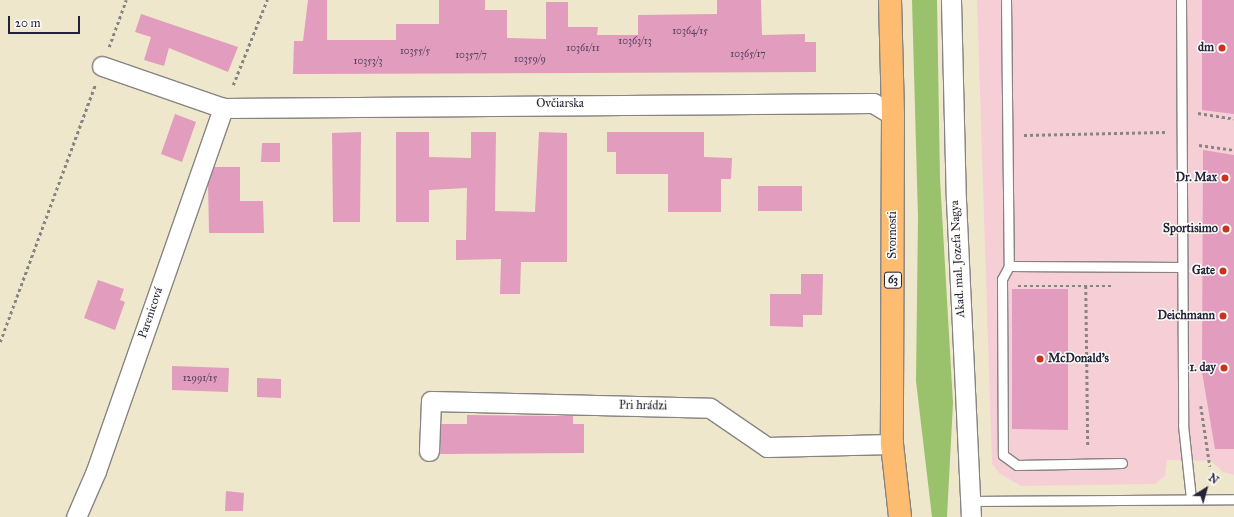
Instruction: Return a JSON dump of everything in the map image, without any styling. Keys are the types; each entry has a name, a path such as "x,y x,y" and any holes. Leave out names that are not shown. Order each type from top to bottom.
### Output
{"main road":[{"name":"Svornosti","path":"890,0 893,115 892,444 900,517"}],"street":[{"name":"Akad. mal. Jozefa Nagya","path":"951,0 956,200 971,509"},
{"name":"Ovčiarska","path":"102,66 223,108 873,103 893,115"},
{"name":"Parenicová","path":"76,517 96,471 223,108"},
{"name":"Pri hrádzi","path":"429,451 431,401 710,408 767,447 892,444"}],"lane":[{"path":"1006,0 1009,266 1002,286 1003,455 1017,465 1122,463"},
{"path":"1181,0 1183,425 1191,499"},
{"path":"1009,266 1182,267"},
{"path":"971,509 1191,499 1234,499"}],"path":[{"path":"0,342 126,0"},
{"path":"223,108 267,0"},
{"path":"1198,113 1234,119"},
{"path":"1007,135 1182,132"},
{"path":"1198,145 1234,150"},
{"path":"1002,286 1122,285"},
{"path":"1086,286 1088,464"}],"shaded area":[{"path":"977,0 1234,0 1234,475 1223,472 1211,461 1167,460 1165,476 1155,484 1021,486 1000,474 992,464"}],"green space":[{"path":"912,0 937,0 940,179 953,403 947,517 932,517 916,381 918,218"}],"building":[{"path":"308,0 327,0 327,40 396,40 396,24 439,24 439,0 485,0 485,10 507,10 507,38 546,39 546,2 568,2 568,27 598,27 597,35 638,35 638,15 717,14 717,0 761,0 762,35 805,34 805,42 816,42 816,72 293,74 294,41 303,41"},
{"path":"1202,0 1234,0 1234,114 1202,110"},
{"path":"141,14 238,47 228,72 169,48 164,66 144,60 151,37 135,32"},
{"path":"175,114 196,122 182,162 161,154"},
{"path":"361,132 360,222 333,222 332,133"},
{"path":"396,132 429,132 429,157 471,158 471,132 496,132 495,211 535,212 539,132 567,133 567,262 521,262 520,294 500,294 501,259 456,260 456,240 466,240 467,188 429,190 429,222 396,222"},
{"path":"607,132 704,132 704,157 732,158 731,179 721,179 721,212 668,212 668,174 616,174 616,152 607,152"},
{"path":"262,143 280,143 280,162 261,162"},
{"path":"1203,150 1234,155 1234,449 1215,449 1202,372"},
{"path":"214,167 240,167 240,201 263,201 264,233 209,233 208,183"},
{"path":"758,186 802,186 802,211 758,211"},
{"path":"801,274 823,274 822,315 803,315 803,327 770,326 770,294 801,294"},
{"path":"98,280 124,289 120,300 125,302 115,330 84,318"},
{"name":"McDonald's","path":"1012,289 1068,289 1068,430 1012,429"},
{"path":"172,366 229,368 228,392 172,390"},
{"path":"257,378 281,379 281,398 257,397"},
{"path":"467,415 573,416 573,424 584,424 584,453 440,454 441,424 467,424"},
{"path":"226,491 244,493 243,511 225,511"}],"place":[{"name":"dm","path":"1222,48"},
{"name":"Dr. Max","path":"1225,178"},
{"name":"Sportisimo","path":"1226,229"},
{"name":"Gate","path":"1223,271"},
{"name":"Deichmann","path":"1223,316"},
{"name":"McDonald's","path":"1040,359"},
{"name":"1. day","path":"1224,368"}]}
